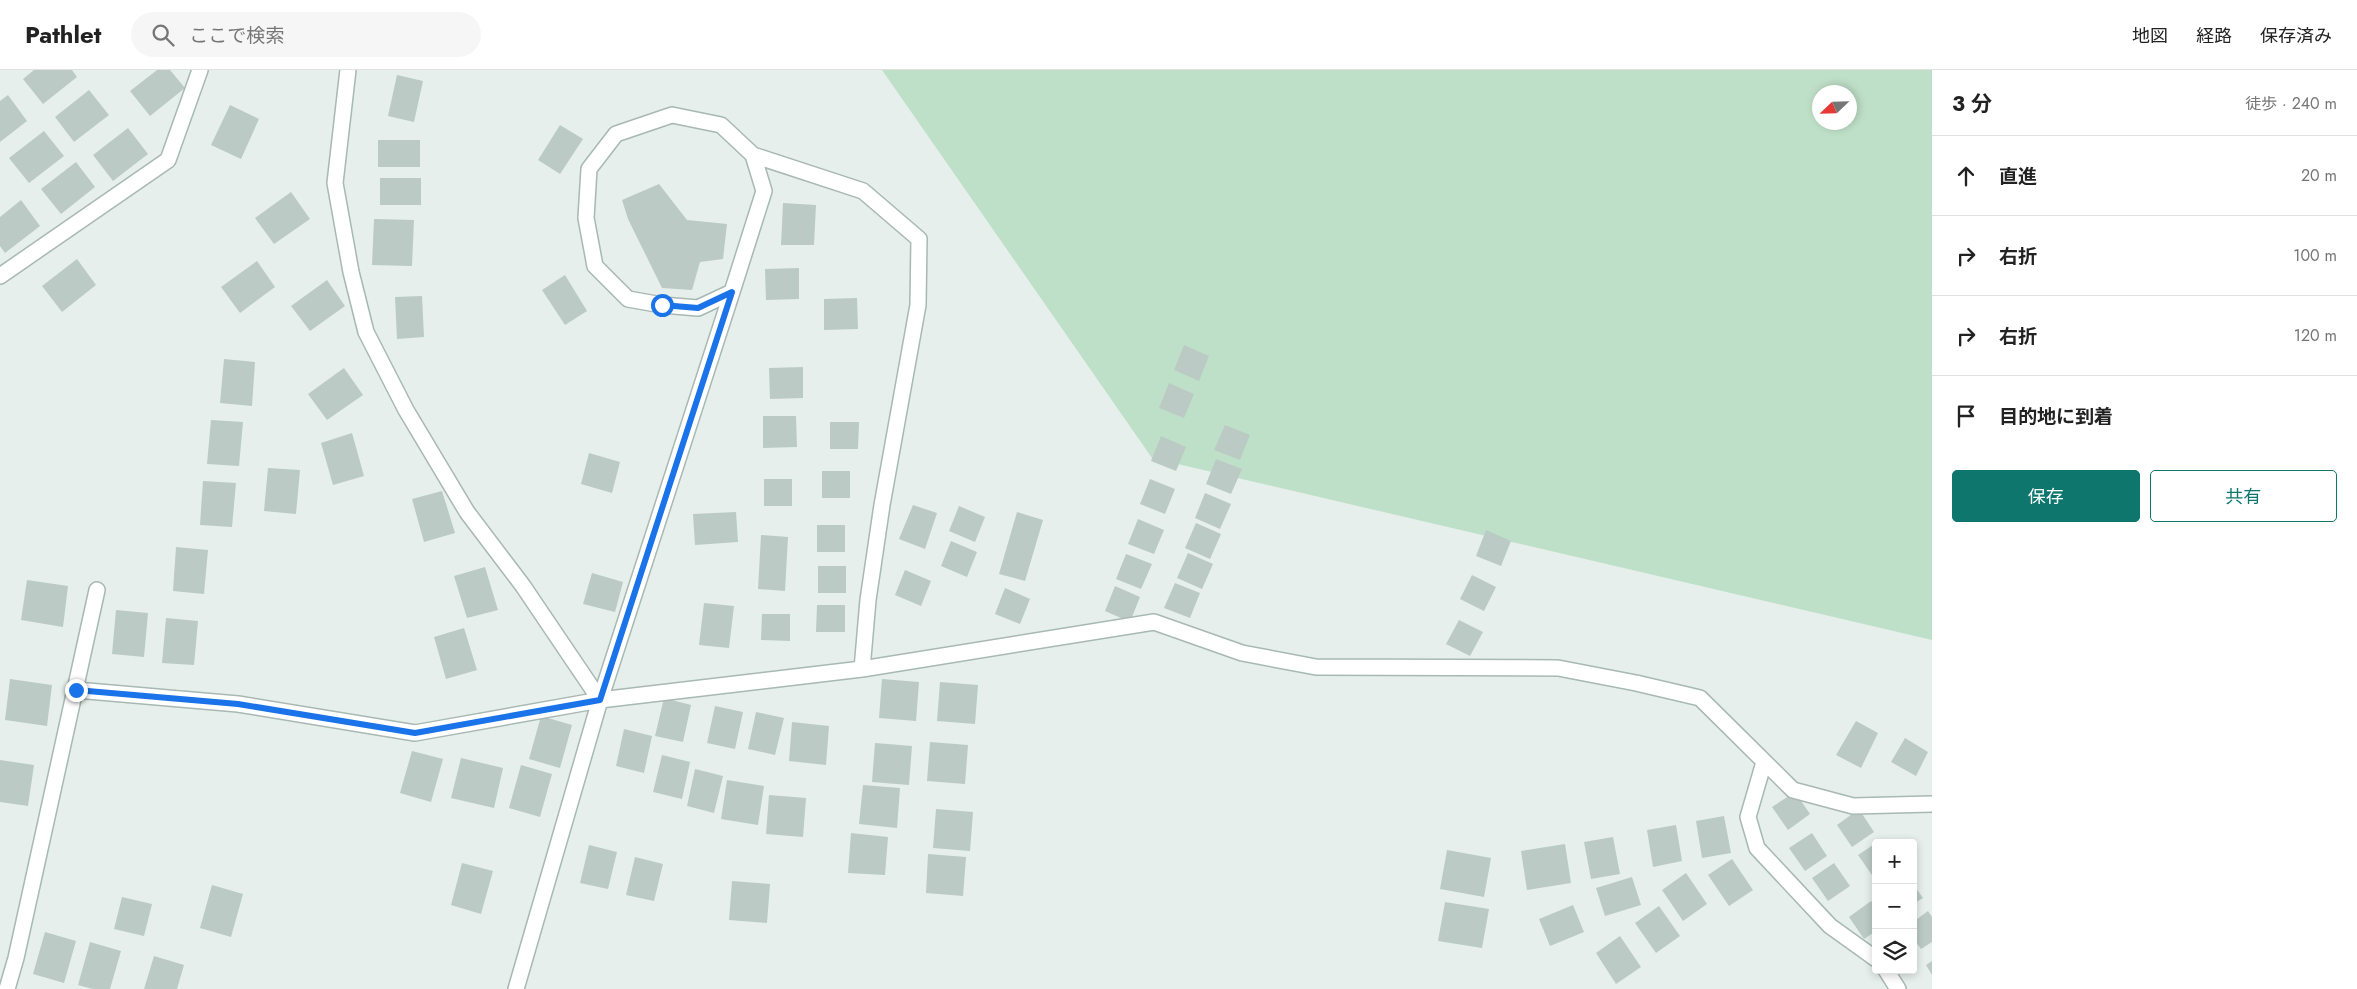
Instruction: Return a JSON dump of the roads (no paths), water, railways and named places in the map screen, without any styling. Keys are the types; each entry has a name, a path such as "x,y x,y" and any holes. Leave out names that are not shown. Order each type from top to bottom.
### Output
{"street":[{"path":"0,276 168,160 200,70"},
{"path":"348,70 335,183 351,272 366,332 406,410 467,512 523,586 600,700"},
{"path":"732,292 698,308 662,305 628,299 595,266 586,218 589,169 616,134 672,115 721,125 753,154 863,191 919,239 918,305 879,524 868,600 862,669"},
{"path":"516,989 600,700 764,191 753,154"},
{"path":"7,989 18,949 97,590"},
{"path":"76,690 238,704 415,733 600,700 862,669 1154,622 1242,653 1316,667 1558,668 1636,683 1700,698 1793,790 1853,806 1932,804"},
{"path":"1764,762 1748,817 1757,848 1830,926 1872,956"},
{"path":"1889,974 1898,989"}]}
